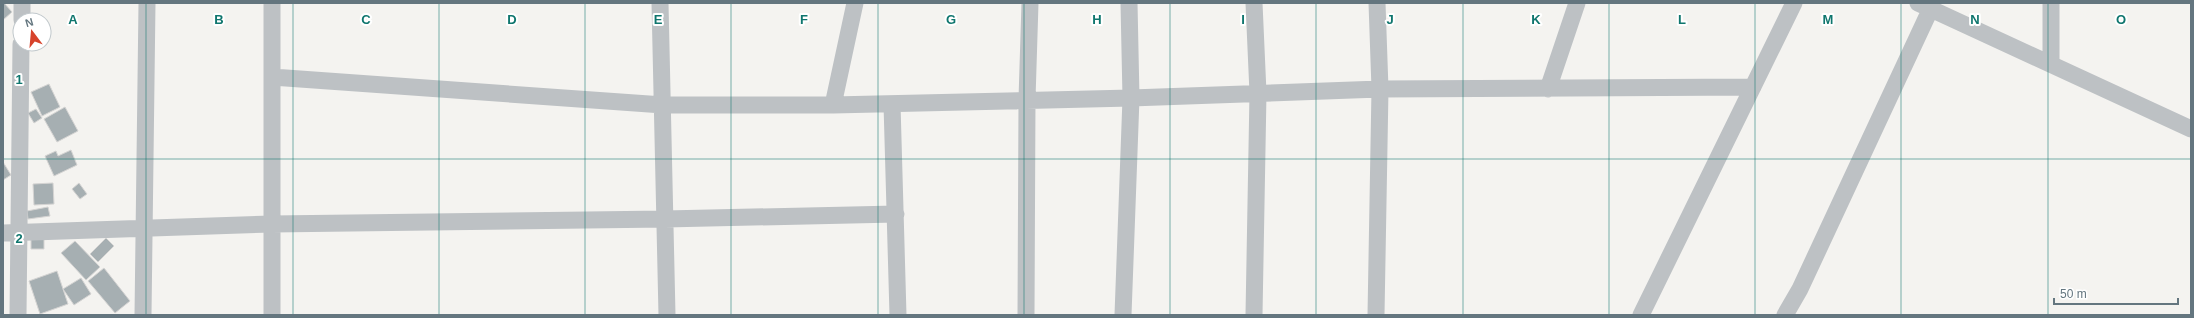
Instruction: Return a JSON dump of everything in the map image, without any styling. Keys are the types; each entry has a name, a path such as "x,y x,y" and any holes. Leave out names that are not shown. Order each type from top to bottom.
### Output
{"street":[{"path":"143,315 147,3"},
{"path":"272,3 272,315"},
{"path":"660,3 667,315"},
{"path":"833,105 855,3"},
{"path":"1026,315 1027,99 1030,3"},
{"path":"1123,315 1131,98 1129,3"},
{"path":"1254,3 1258,93 1254,315"},
{"path":"1376,315 1380,89 1377,3"},
{"path":"1548,89 1577,3"},
{"path":"1641,315 1794,3"},
{"path":"2051,3 2051,64"},
{"path":"1785,315 1800,289 1924,6 2191,129"},
{"path":"18,315 11,233 21,52"},
{"path":"272,77 662,104 892,104 1027,99 1131,98 1380,89 1753,87"},
{"path":"892,104 898,315"},
{"path":"11,233 272,224 665,220 896,214"}],"building":[{"path":"4,3 12,12 3,20"},
{"path":"49,84 60,107 42,116 31,92"},
{"path":"65,107 78,131 57,142 44,119"},
{"path":"36,109 42,118 34,123 28,113"},
{"path":"71,150 77,165 54,176 45,156 56,151 58,156"},
{"path":"3,162 11,175 3,180"},
{"path":"53,183 54,204 34,205 33,184"},
{"path":"79,183 87,194 80,199 72,189"},
{"path":"48,207 50,216 28,219 27,211"},
{"path":"106,238 114,246 98,262 90,254"},
{"path":"31,239 44,239 44,249 31,249"},
{"path":"75,241 100,267 86,280 61,253"},
{"path":"104,268 130,301 115,313 88,281"},
{"path":"57,271 68,304 40,314 29,281"},
{"path":"81,278 91,294 74,305 63,289"}]}
